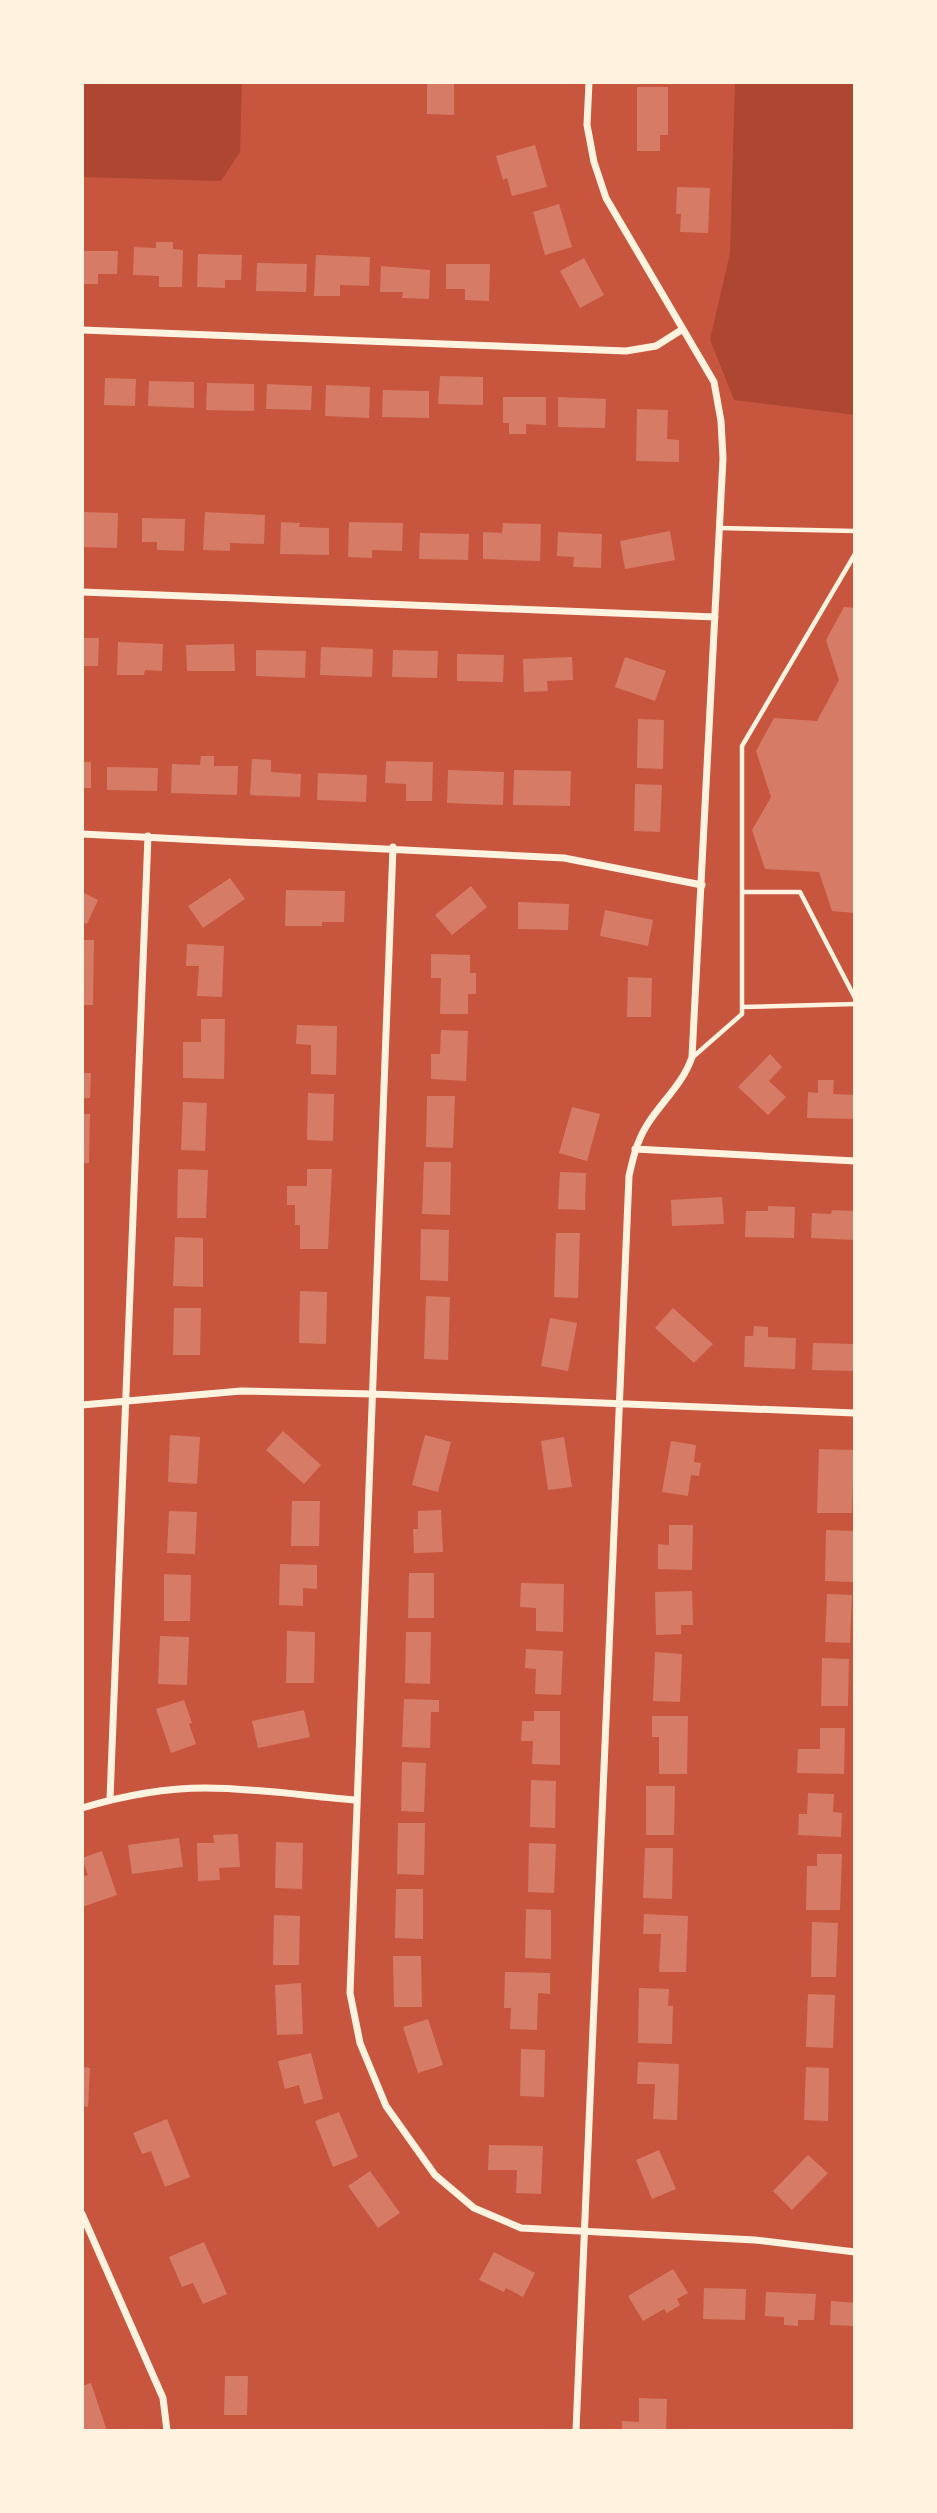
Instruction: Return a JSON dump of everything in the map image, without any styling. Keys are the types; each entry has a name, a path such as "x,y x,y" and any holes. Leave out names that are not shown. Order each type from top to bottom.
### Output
{"street":[{"path":"576,2431 629,1176 635,1149 648,1125 686,1074 692,1057 723,458 721,421 714,382 607,198 594,162 587,125 589,82"},
{"path":"82,330 626,351 656,346 683,329"},
{"path":"82,592 715,617"},
{"path":"82,834 564,858 702,885"},
{"path":"110,1799 148,836"},
{"path":"393,848 350,1993 360,2043 386,2106 435,2175 474,2208 521,2228 755,2240 855,2252"},
{"path":"635,1149 855,1161"},
{"path":"82,1405 242,1391 855,1413"},
{"path":"82,1808 110,1799 152,1791 205,1788 356,1800"},
{"path":"82,2214 163,2398 167,2431"}],"lane":[{"path":"719,528 855,531"},
{"path":"692,1057 742,1014 742,746 855,554"},
{"path":"742,892 800,892 855,998"},
{"path":"742,1007 855,1004"}],"shaded area":[{"path":"82,82 242,82 240,152 221,181 82,177"},
{"path":"735,82 855,82 855,415 734,400 710,340 730,253"}],"building":[{"path":"427,82 454,82 454,115 427,114"},
{"path":"637,87 668,87 668,135 660,135 660,151 637,151"},
{"path":"535,145 547,187 512,196 507,178 503,180 496,156"},
{"path":"677,187 710,188 708,233 680,232 681,214 676,214"},
{"path":"559,204 572,247 545,255 533,212"},
{"path":"156,242 173,242 173,249 183,250 182,287 159,287 159,276 133,275 134,247 156,248"},
{"path":"82,251 118,251 117,274 98,274 98,284 82,284"},
{"path":"198,254 242,255 241,280 225,280 225,288 197,287"},
{"path":"316,255 370,257 369,286 340,285 340,296 314,296"},
{"path":"584,258 604,295 580,308 560,271"},
{"path":"257,263 307,264 306,292 256,291"},
{"path":"446,264 490,264 489,301 465,300 465,289 446,289"},
{"path":"381,266 430,270 429,299 402,298 403,292 380,292"},
{"path":"440,376 483,377 483,405 438,404"},
{"path":"105,378 136,379 135,406 104,405"},
{"path":"149,381 194,382 194,408 148,406"},
{"path":"207,383 254,384 254,411 206,410"},
{"path":"267,384 312,386 311,410 266,409"},
{"path":"326,385 370,387 369,418 325,416"},
{"path":"383,390 429,391 429,418 382,417"},
{"path":"503,397 546,397 546,425 526,424 526,434 509,434 509,423 503,423"},
{"path":"558,397 606,399 605,428 558,427"},
{"path":"637,409 668,410 667,439 679,440 679,462 636,461"},
{"path":"82,512 118,513 117,548 82,547"},
{"path":"205,512 265,515 264,544 230,543 230,551 203,550"},
{"path":"142,518 185,519 184,551 157,550 157,542 142,542"},
{"path":"281,522 300,523 299,527 329,528 329,555 280,554"},
{"path":"349,522 403,523 402,551 372,550 372,558 348,557"},
{"path":"503,523 541,524 540,561 483,559 483,532 502,533"},
{"path":"670,531 675,560 625,569 620,541"},
{"path":"558,532 602,534 601,568 573,567 574,557 557,556"},
{"path":"420,533 469,534 468,560 419,559"},
{"path":"844,607 855,608 855,913 832,911 819,872 765,869 752,830 771,797 756,751 774,718 817,721 839,680 826,640"},
{"path":"82,638 99,638 98,666 82,666"},
{"path":"118,642 163,644 162,671 145,670 144,675 117,675"},
{"path":"234,644 235,671 187,671 186,645"},
{"path":"321,647 373,649 372,677 320,675"},
{"path":"256,650 306,651 305,678 256,676"},
{"path":"393,650 438,651 437,678 392,677"},
{"path":"457,654 504,655 503,682 457,681"},
{"path":"572,657 573,680 547,681 548,691 524,692 523,659"},
{"path":"625,657 666,671 655,701 615,687"},
{"path":"638,719 664,720 663,769 637,768"},
{"path":"201,756 214,756 214,766 238,766 237,795 171,793 172,764 200,765"},
{"path":"252,759 271,760 271,772 301,774 300,797 250,795"},
{"path":"386,761 433,762 432,801 406,801 406,784 385,783"},
{"path":"82,762 91,762 91,788 82,788"},
{"path":"107,767 158,768 157,791 107,790"},
{"path":"448,770 504,772 503,805 447,803"},
{"path":"514,770 571,771 570,806 513,805"},
{"path":"318,773 367,775 366,802 317,800"},
{"path":"635,784 662,785 660,832 634,831"},
{"path":"230,878 245,899 203,928 188,906"},
{"path":"471,886 487,907 452,935 435,915"},
{"path":"286,890 345,891 344,922 322,922 322,926 285,926"},
{"path":"82,892 98,900 87,924 82,922"},
{"path":"518,902 569,904 568,930 518,929"},
{"path":"605,910 653,920 648,946 600,936"},
{"path":"82,940 94,940 93,1005 82,1005"},
{"path":"187,944 224,946 222,997 197,996 199,966 186,966"},
{"path":"431,954 470,955 470,973 476,973 476,994 468,994 468,1014 440,1014 441,978 431,978"},
{"path":"628,977 652,978 651,1017 627,1017"},
{"path":"201,1019 225,1019 224,1079 183,1078 183,1042 201,1042"},
{"path":"297,1025 337,1026 336,1075 311,1074 311,1045 296,1044"},
{"path":"441,1030 468,1031 466,1081 431,1079 431,1054 440,1054"},
{"path":"770,1054 782,1067 769,1081 786,1097 768,1115 738,1087"},
{"path":"82,1073 91,1073 90,1098 82,1098"},
{"path":"818,1080 834,1080 833,1094 855,1095 855,1119 807,1118 808,1092 818,1093"},
{"path":"308,1093 334,1094 333,1141 307,1140"},
{"path":"427,1096 455,1096 453,1148 426,1147"},
{"path":"183,1102 207,1103 205,1151 181,1150"},
{"path":"572,1107 600,1114 587,1161 559,1153"},
{"path":"82,1114 90,1114 89,1163 82,1163"},
{"path":"424,1162 451,1162 450,1215 422,1214"},
{"path":"178,1169 208,1170 206,1218 177,1218"},
{"path":"307,1169 332,1169 328,1249 300,1249 300,1225 295,1225 295,1205 287,1205 287,1186 307,1186"},
{"path":"560,1172 586,1173 585,1210 558,1209"},
{"path":"722,1197 724,1224 672,1226 671,1200"},
{"path":"768,1206 795,1207 794,1238 745,1237 746,1211 768,1211"},
{"path":"832,1210 855,1211 855,1240 811,1238 812,1213 831,1214"},
{"path":"421,1229 449,1230 448,1281 420,1280"},
{"path":"556,1233 580,1233 578,1298 554,1297"},
{"path":"175,1237 203,1238 203,1287 173,1286"},
{"path":"300,1291 327,1292 326,1344 299,1343"},
{"path":"426,1296 450,1297 448,1360 424,1359"},
{"path":"174,1308 201,1308 200,1355 173,1355"},
{"path":"673,1308 713,1344 694,1363 655,1328"},
{"path":"550,1318 577,1323 568,1371 541,1366"},
{"path":"754,1326 768,1327 768,1337 796,1338 795,1369 744,1367 745,1336 753,1336"},
{"path":"813,1343 855,1344 855,1371 812,1370"},
{"path":"283,1431 321,1465 304,1484 266,1450"},
{"path":"170,1435 200,1437 197,1484 168,1482"},
{"path":"425,1435 451,1442 438,1492 412,1485"},
{"path":"564,1437 572,1487 548,1490 541,1441"},
{"path":"671,1441 696,1445 694,1462 701,1463 699,1476 691,1475 688,1496 662,1492"},
{"path":"819,1449 854,1450 852,1513 817,1513"},
{"path":"292,1501 320,1501 319,1546 291,1546"},
{"path":"441,1510 443,1552 414,1553 413,1529 418,1529 418,1511"},
{"path":"169,1511 197,1512 195,1554 167,1553"},
{"path":"669,1525 693,1525 692,1570 658,1569 658,1544 669,1545"},
{"path":"826,1530 854,1531 853,1582 825,1581"},
{"path":"280,1564 317,1565 317,1589 303,1588 303,1606 279,1605"},
{"path":"409,1573 434,1573 434,1618 408,1618"},
{"path":"164,1574 191,1575 190,1621 164,1621"},
{"path":"521,1583 564,1584 563,1632 536,1631 536,1608 520,1607"},
{"path":"692,1591 693,1625 681,1625 681,1634 656,1635 655,1592"},
{"path":"827,1594 852,1595 850,1643 825,1642"},
{"path":"287,1631 315,1632 314,1683 286,1683"},
{"path":"406,1632 431,1632 430,1684 405,1683"},
{"path":"160,1636 189,1637 187,1685 158,1684"},
{"path":"526,1649 563,1651 561,1695 535,1694 536,1669 525,1668"},
{"path":"655,1652 682,1654 680,1702 653,1701"},
{"path":"822,1658 849,1659 848,1706 821,1706"},
{"path":"404,1699 439,1700 439,1712 431,1712 430,1748 402,1747"},
{"path":"184,1700 196,1744 171,1753 156,1709"},
{"path":"304,1710 310,1737 258,1748 252,1721"},
{"path":"534,1711 560,1711 560,1765 532,1764 533,1741 521,1741 522,1721 534,1721"},
{"path":"652,1716 688,1716 687,1774 659,1774 659,1737 652,1737"},
{"path":"820,1728 845,1728 844,1774 797,1773 798,1749 820,1749"},
{"path":"402,1762 426,1763 424,1812 401,1811"},
{"path":"531,1780 556,1781 555,1828 530,1827"},
{"path":"646,1786 675,1786 674,1835 646,1835"},
{"path":"808,1793 834,1794 833,1812 842,1813 841,1837 798,1835 799,1814 807,1814"},
{"path":"398,1823 425,1823 424,1875 397,1874"},
{"path":"238,1834 240,1867 219,1868 220,1880 198,1881 197,1843 214,1843 213,1835"},
{"path":"179,1838 183,1867 132,1874 128,1845"},
{"path":"276,1842 303,1843 302,1889 275,1888"},
{"path":"529,1843 556,1844 554,1893 528,1892"},
{"path":"645,1848 673,1848 672,1899 643,1898"},
{"path":"102,1851 117,1895 82,1907 82,1877 88,1875 82,1858"},
{"path":"817,1854 842,1854 840,1910 806,1910 807,1866 817,1866"},
{"path":"396,1889 423,1889 423,1939 395,1938"},
{"path":"526,1909 551,1910 551,1959 525,1958"},
{"path":"644,1914 688,1916 686,1972 659,1972 661,1934 643,1934"},
{"path":"274,1915 300,1916 299,1965 273,1965"},
{"path":"812,1922 838,1923 836,1977 811,1977"},
{"path":"393,1956 421,1956 422,2007 394,2007"},
{"path":"505,1972 550,1973 550,1994 538,1993 537,2030 510,2029 511,2008 504,2008"},
{"path":"301,1983 303,2034 277,2035 275,1985"},
{"path":"639,1988 669,1989 668,2006 673,2006 672,2044 638,2043"},
{"path":"808,1994 835,1995 833,2048 806,2047"},
{"path":"428,2019 443,2065 418,2073 403,2027"},
{"path":"521,2049 545,2050 544,2097 520,2096"},
{"path":"311,2053 323,2099 304,2104 299,2085 285,2089 278,2061"},
{"path":"638,2062 679,2064 677,2120 653,2119 655,2084 637,2084"},
{"path":"82,2067 90,2068 88,2107 82,2106"},
{"path":"806,2067 829,2068 828,2121 804,2120"},
{"path":"339,2112 358,2157 333,2167 315,2121"},
{"path":"167,2119 190,2177 165,2187 151,2151 142,2154 133,2133"},
{"path":"489,2145 543,2146 541,2194 516,2193 517,2170 488,2170"},
{"path":"659,2150 676,2189 652,2199 636,2160"},
{"path":"808,2155 828,2173 792,2210 773,2191"},
{"path":"370,2171 400,2213 378,2228 348,2186"},
{"path":"204,2242 227,2294 203,2304 193,2283 182,2287 169,2257"},
{"path":"494,2252 535,2273 523,2297 506,2288 504,2292 479,2280"},
{"path":"673,2269 688,2293 677,2299 680,2305 667,2313 664,2309 643,2321 628,2296"},
{"path":"704,2288 746,2289 745,2320 703,2319"},
{"path":"766,2292 816,2294 814,2320 798,2320 798,2326 784,2325 784,2317 765,2316"},
{"path":"831,2301 855,2303 855,2326 830,2325"},
{"path":"225,2376 248,2376 247,2415 224,2415"},
{"path":"91,2383 107,2431 82,2431 82,2386"},
{"path":"639,2398 667,2399 666,2431 622,2431 622,2421 639,2422"}]}
